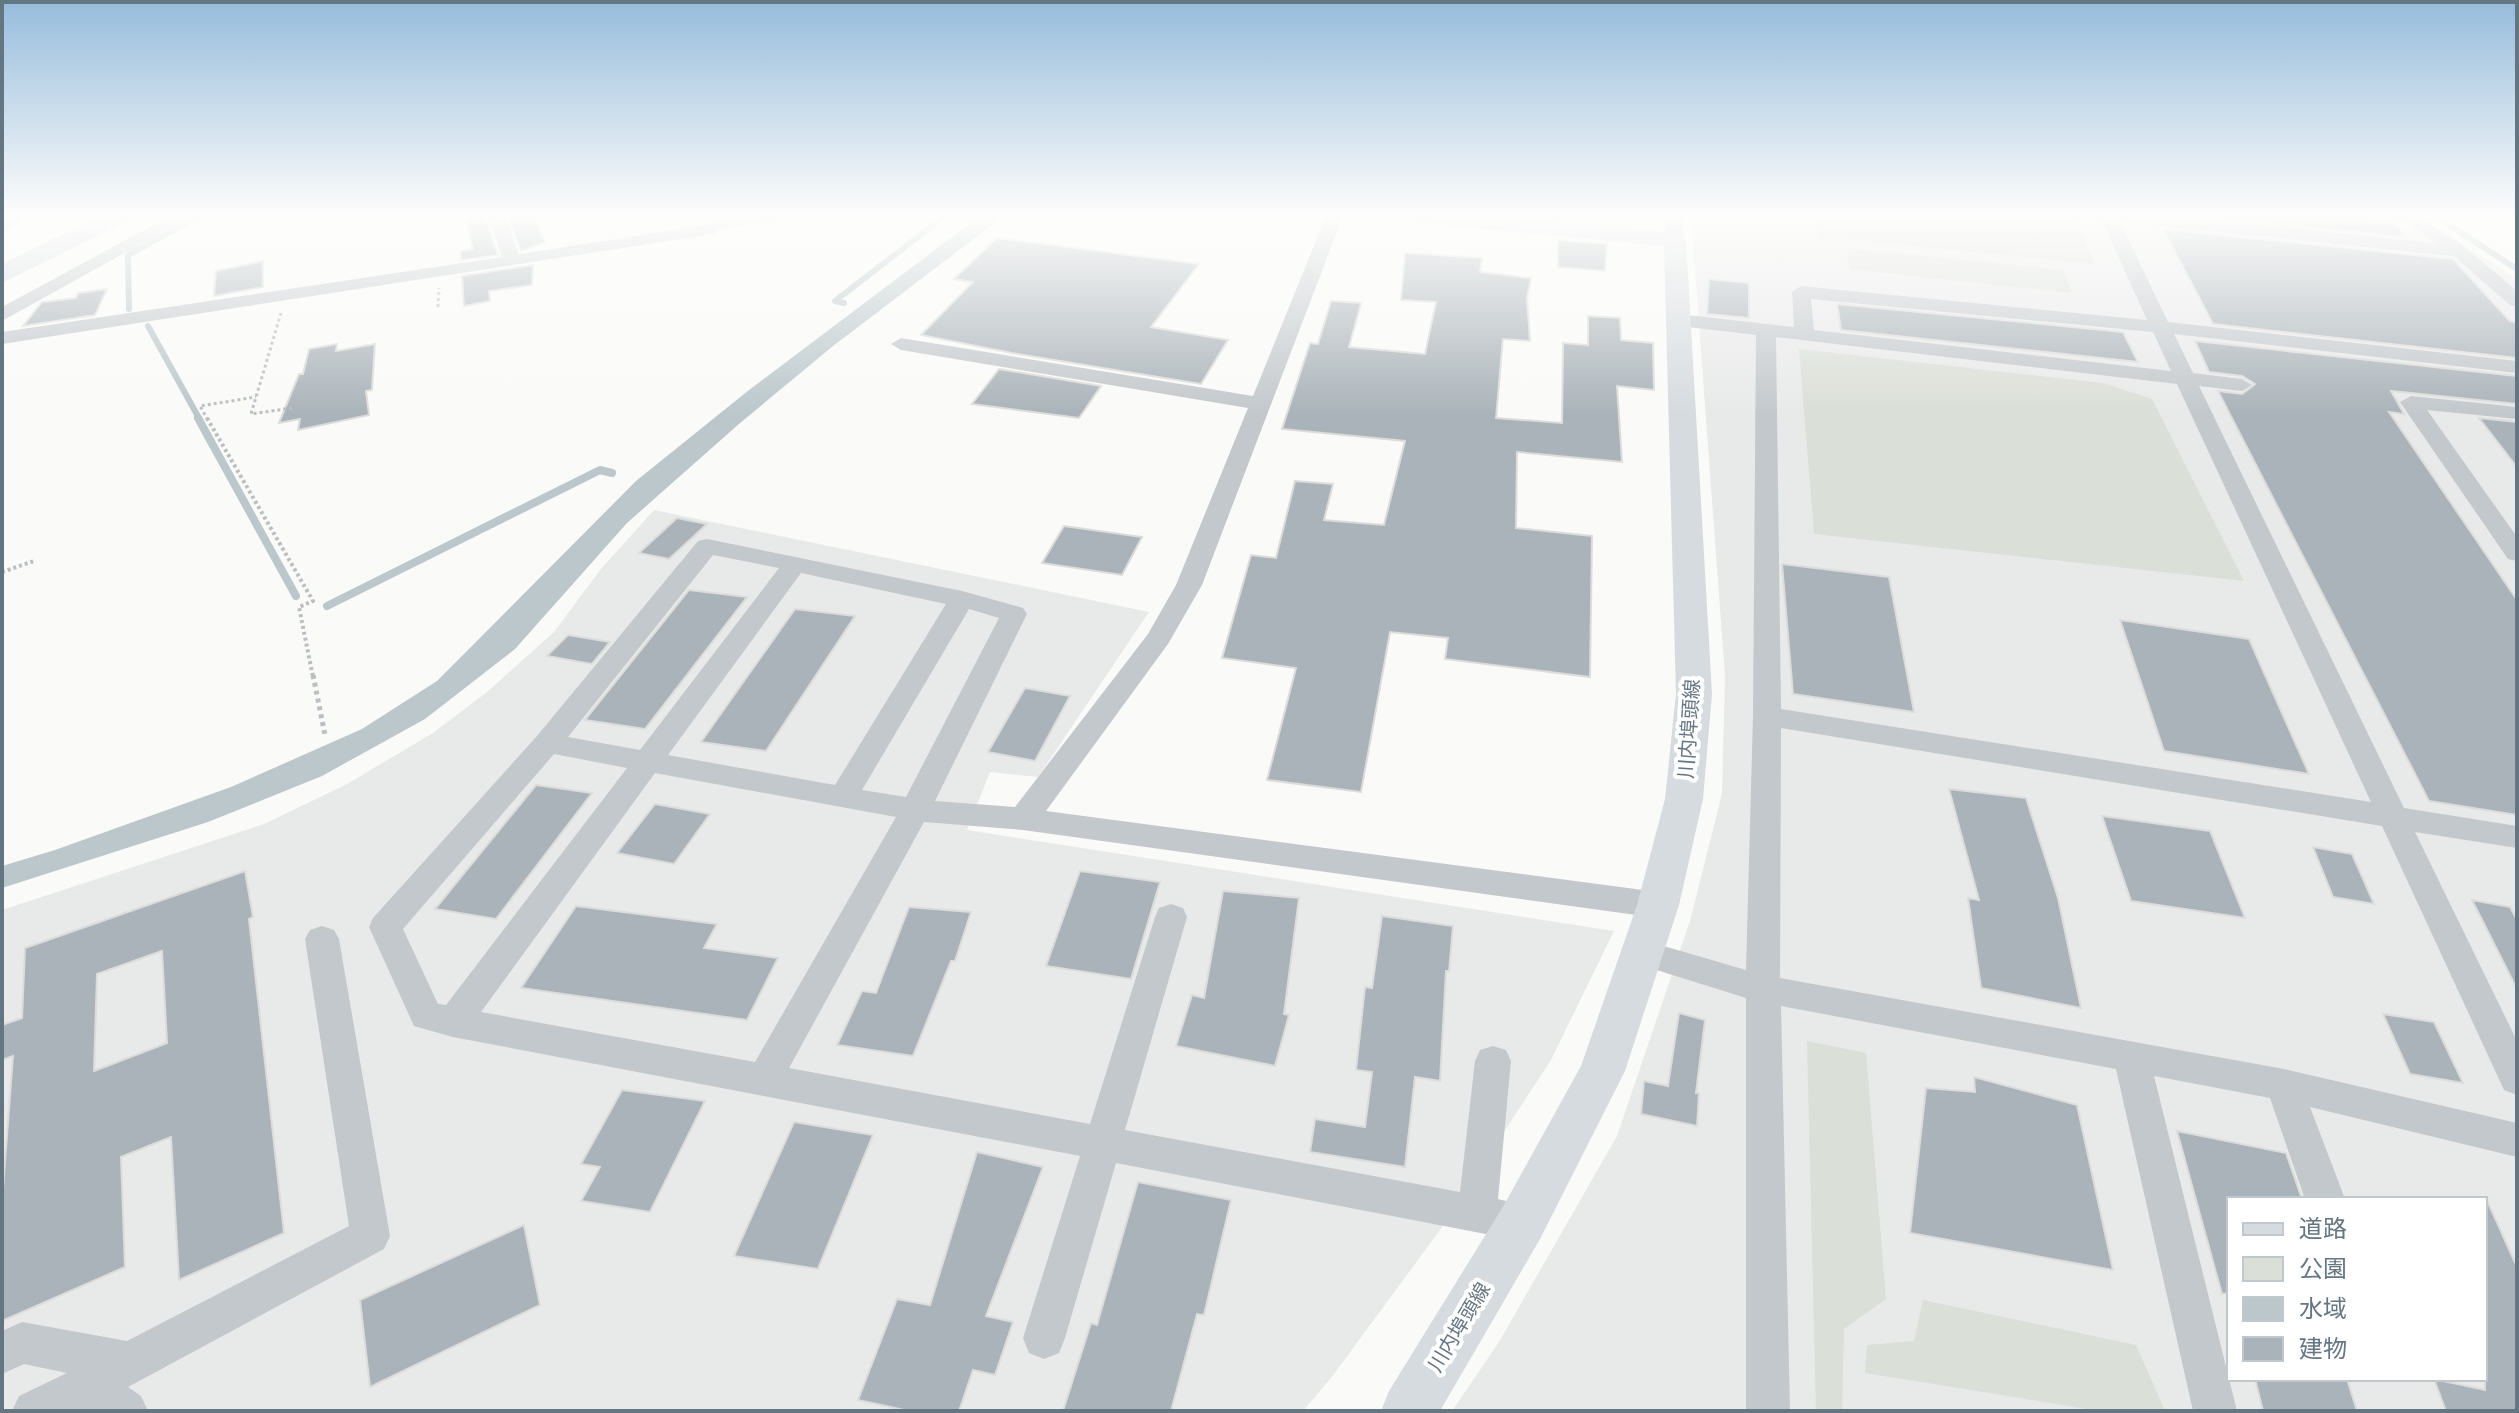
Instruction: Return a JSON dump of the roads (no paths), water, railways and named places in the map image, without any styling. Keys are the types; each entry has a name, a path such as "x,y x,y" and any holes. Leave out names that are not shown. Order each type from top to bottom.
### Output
{"main road":[{"name":"川内埠頭線","path":"1409,1411 1522,1222 1602,1071 1658,905 1684,799 1694,694 1677,282"}],"street":[{"path":"2,315 62,282"},
{"path":"2,338 383,282"},
{"path":"1023,819 1159,638 1189,585 1309,282"},
{"path":"2141,282 2390,816 2517,1079"},
{"path":"2495,282 2517,301"},
{"path":"1804,333 1801,292 2163,327 2517,367"},
{"path":"1679,320 2242,385"},
{"path":"1766,328 1767,716 1763,989 1768,1411"},
{"path":"901,344 1260,404"},
{"path":"2517,413 2411,402 2517,554"},
{"path":"764,1080 915,810 1014,614 962,599 707,546 547,743 385,927 426,1016 453,1022 1522,1222"},
{"path":"453,1022 795,564"},
{"path":"843,797 962,599"},
{"path":"1767,716 2517,837"},
{"path":"547,743 915,810 1023,819 1658,905"},
{"path":"1044,1338 1171,917"},
{"path":"34,1411 370,1236 322,939"},
{"path":"1643,953 1763,989 2284,1085 2517,1140"},
{"path":"2131,1057 2215,1411"},
{"path":"1477,1214 1493,1061"},
{"path":"2284,1085 2324,1197"},
{"path":"2,1353 22,1343 129,1363"},
{"path":"86,1386 126,1411"}],"water":[{"path":"892,282 917,282 740,423 627,523 515,649 425,719 322,776 208,822 2,888 2,866 231,787 362,729 437,681 636,481 749,390"}],"waterway":[{"path":"128,282 129,309"},
{"path":"844,303 835,301 860,282"},
{"path":"148,326 200,420"},
{"path":"198,418 296,596"},
{"path":"327,606 600,470 612,473"}]}
